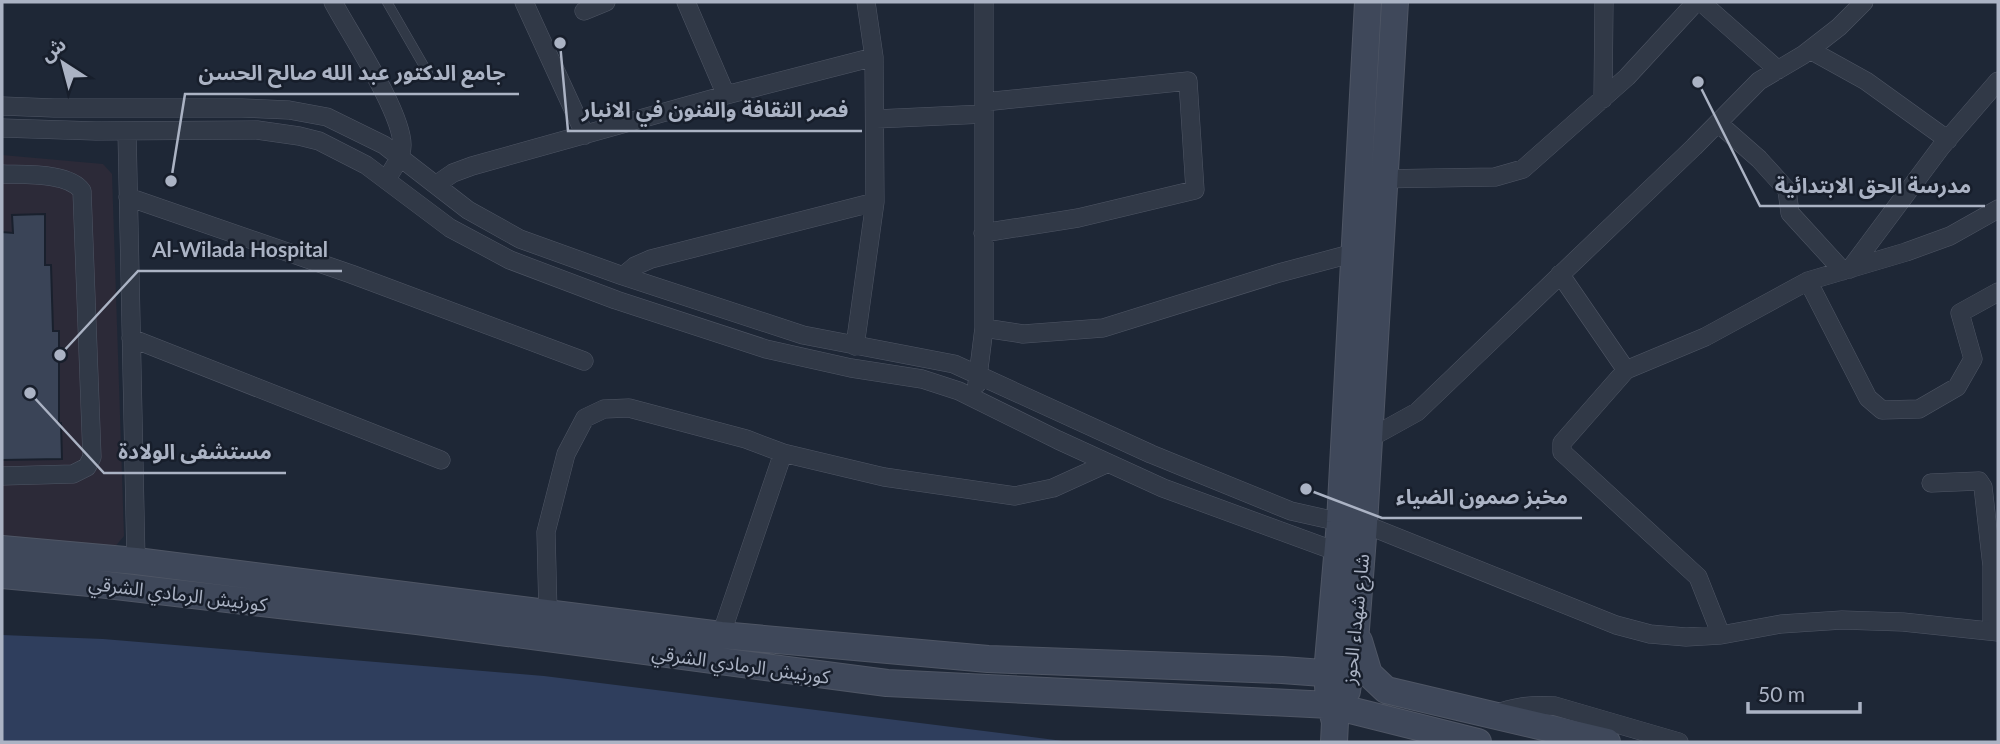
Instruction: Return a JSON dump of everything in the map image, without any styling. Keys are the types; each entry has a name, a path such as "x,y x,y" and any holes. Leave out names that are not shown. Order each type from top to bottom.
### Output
{"main road":[{"name":"شارع شهداء الحوز","path":"1336,719 1352,523 1354,253 1367,2"},
{"name":"شارع شهداء الحوز","path":"1343,628 1338,552 1352,523 1370,438 1395,2"},
{"name":"كورنيش الرمادي الشرقي","path":"2,550 136,561 887,683 1336,719 1443,734 1478,742"},
{"name":"كورنيش الرمادي الشرقي","path":"2,575 420,608 548,613 721,635 988,659 1339,674"},
{"path":"1282,670 1301,665 1343,628 1377,684 1386,690 1607,742"},
{"path":"1443,734 1448,705"}],"street":[{"path":"332,2 394,113 402,145 400,156 386,180"},
{"path":"524,2 585,135"},
{"path":"584,11 606,2"},
{"path":"686,2 726,95"},
{"path":"855,346 875,202 874,57 866,2"},
{"path":"974,398 984,328 984,2"},
{"path":"1603,99 1604,2"},
{"path":"1358,179 1495,177 1523,169 1627,77 1698,2 1777,70"},
{"path":"1370,438 1417,412 1759,81 1810,50 1864,2"},
{"path":"1810,50 1866,81 1948,140"},
{"path":"437,184 462,169 726,95 874,57"},
{"path":"876,119 984,108 1188,81 1195,190 1078,218 983,233"},
{"path":"1846,270 1998,81"},
{"path":"2,106 289,110 337,121 366,134 400,156 468,209 502,231 623,276 774,327 855,346 941,360 1151,454 1291,511 1352,523 1616,625 1650,634 1686,637 1721,635 1781,624 1842,620 1903,622 1995,631 1992,566 1983,487 1979,481 1931,482"},
{"path":"1718,123 1759,159 1787,190 1790,213 1846,270"},
{"path":"2,128 40,131 257,130 299,135 343,152 386,180 422,209 479,245 510,260 691,326 766,349 850,368 922,379 974,398 1108,463 1219,510 1338,552"},
{"path":"127,131 136,561"},
{"path":"2,174 64,178 78,184 82,191 92,457 87,467 73,474 2,475"},
{"path":"128,197 351,274 584,361"},
{"path":"623,276 635,266 651,259 875,202"},
{"path":"1721,635 1698,577 1562,452 1562,443 1626,370 1705,337 1808,281 1950,236 1998,209"},
{"path":"984,328 1013,334 1103,328 1279,273 1354,253"},
{"path":"1560,274 1626,370"},
{"path":"1808,281 1868,398 1881,410 1919,409 1957,387 1973,359 1960,313 1998,292"},
{"path":"131,338 441,460"},
{"path":"548,613 546,532 566,454 584,418 604,409 629,408 746,439 783,453 884,477 1015,496 1053,488 1108,463"},
{"path":"721,635 783,453"},
{"path":"1492,715 1512,707 1555,706 1679,742"}],"lane":[{"path":"387,2 428,74"}],"shaded area":[{"path":"2,155 103,164 112,174 124,536 113,549 2,539"}],"water":[{"path":"2,635 103,639 544,676 1071,742 2,742"}],"building":[{"path":"45,214 45,265 51,265 53,331 59,331 59,423 62,459 2,460 2,232 13,233 12,215"}],"place":[{"name":"فصر الثقافة والفنون في الانبار","path":"560,43"},
{"name":"مدرسة الحق الابتدائية","path":"1698,82"},
{"name":"جامع الدكتور عبد الله صالح الحسن","path":"171,181"},
{"name":"Al-Wilada Hospital","path":"60,355"},
{"name":"مستشفى الولادة","path":"30,393"},
{"name":"مخبز صمون الضياء","path":"1306,489"}]}
